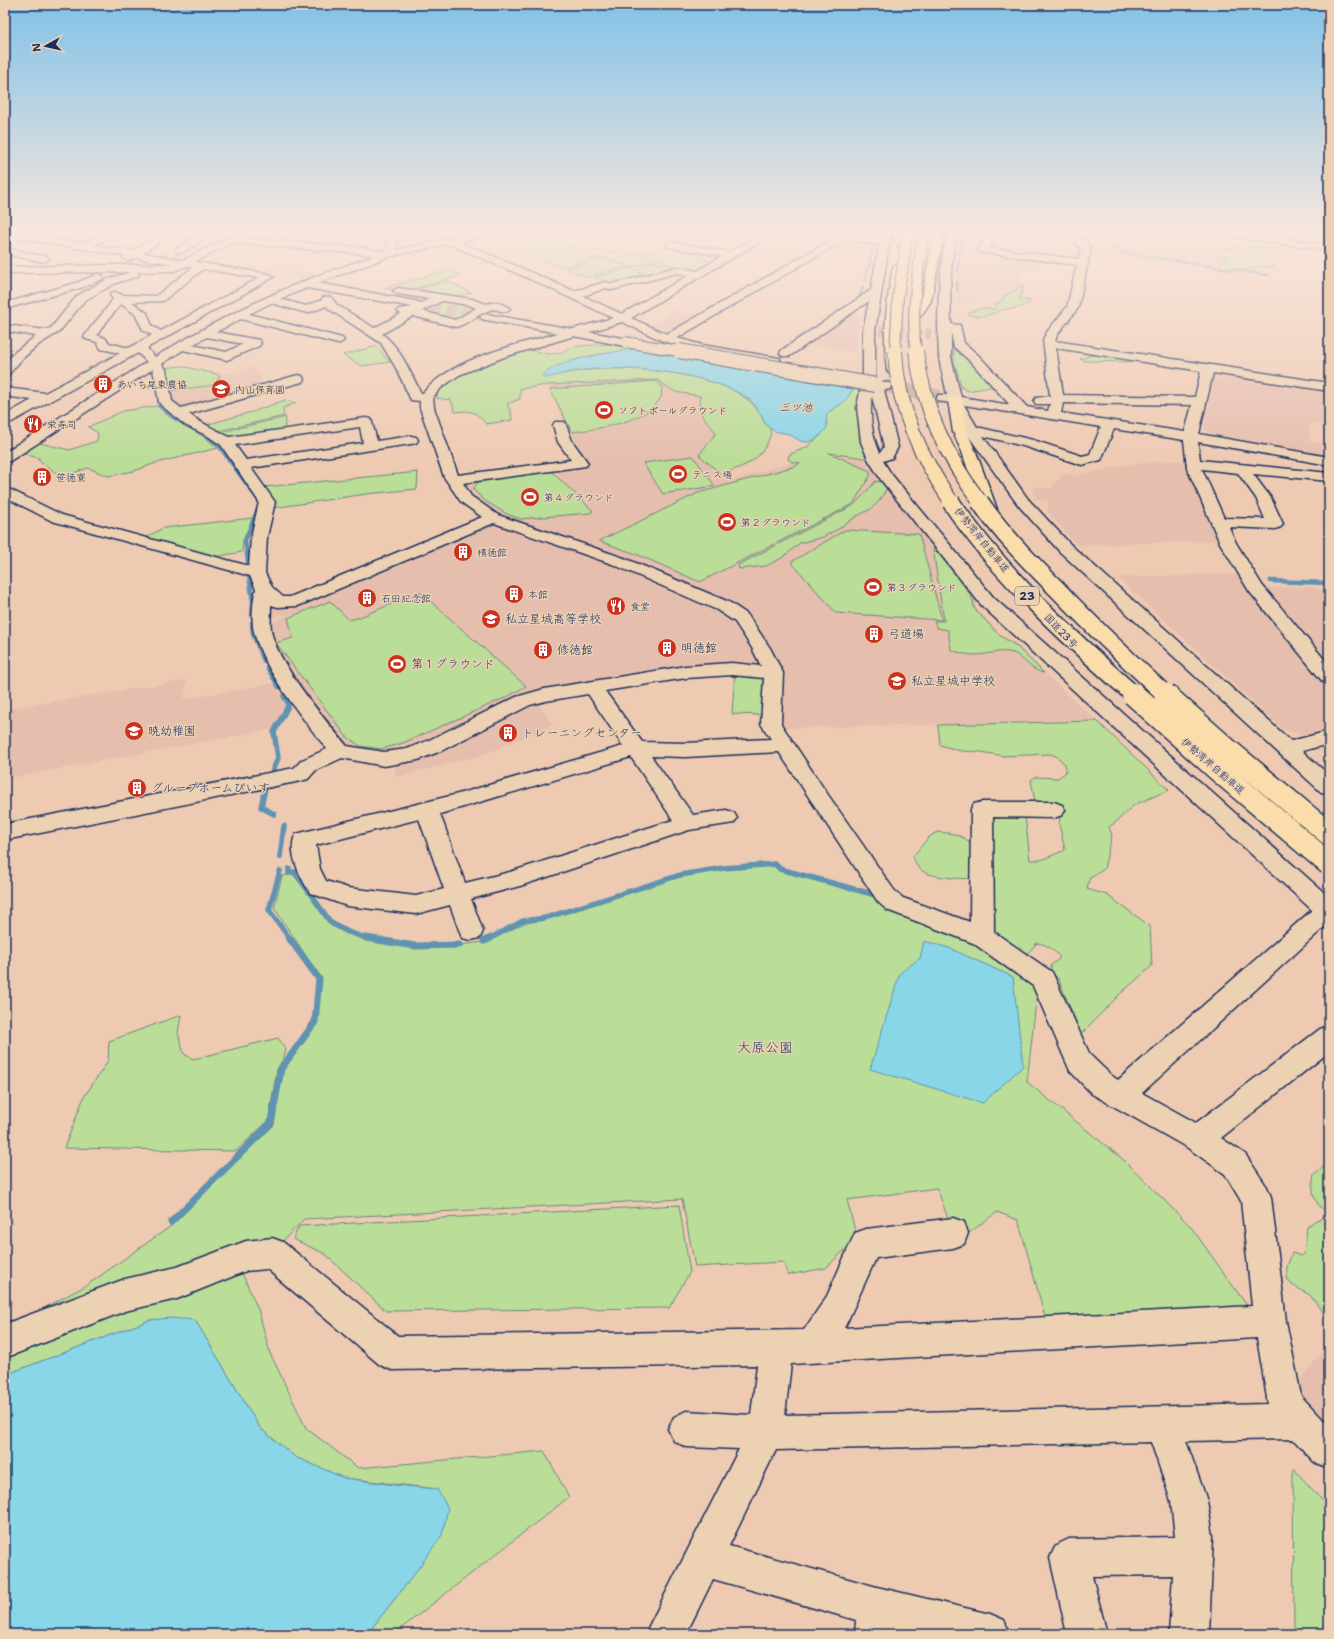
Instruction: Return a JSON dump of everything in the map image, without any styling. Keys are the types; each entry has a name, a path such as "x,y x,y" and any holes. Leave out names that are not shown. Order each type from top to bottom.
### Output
{"highway":[{"name":"国道23号","path":"891,309 890,328 891,362 897,397 923,460 946,500 971,534 1073,643 1230,786 1329,869"},
{"name":"伊勢湾岸自動車道","path":"896,309 894,355 902,402 913,433 927,464 946,495 973,532 993,556 1066,633 1199,753 1329,864"},
{"name":"伊勢湾岸自動車道","path":"916,309 914,322 919,372 926,402 936,428 948,455 972,490 1002,529 1039,572 1089,623 1161,690 1266,782 1329,834"},
{"name":"23","path":"917,309 920,363 925,389 934,417 956,462 1016,542 1094,625 1166,690 1329,829"},
{"path":"917,314 920,309"},
{"path":"955,400 960,432 990,509"}],"street":[{"path":"6,369 14,359 34,342 52,332 71,309"},
{"path":"111,309 88,331 90,337 101,340 105,346 135,350 160,369 166,402 190,422 213,433 226,442 267,502 259,537 256,573 265,590 278,602 292,602 493,518"},
{"path":"135,309 140,313 147,329 150,332 162,335"},
{"path":"5,404 28,402 47,397 209,309"},
{"path":"5,458 181,346 251,309"},
{"path":"337,309 385,341 392,350 416,397 427,396"},
{"path":"374,333 411,309"},
{"path":"417,309 456,324 490,309"},
{"path":"481,309 485,313 571,333 877,383"},
{"path":"505,309 509,312 557,322"},
{"path":"602,309 667,339 701,348 877,383"},
{"path":"638,309 621,319 500,354 455,372 437,385 427,396 427,408 453,480 466,499 493,518 618,561 723,606 741,618 761,648 774,673 771,724 816,794 886,896 895,904 982,936 1043,979 1080,1063 1102,1085 1198,1139 1235,1164 1256,1197 1270,1321 1285,1405 1329,1451"},
{"path":"667,339 718,309"},
{"path":"786,353 849,309"},
{"path":"874,459 887,455 891,447 877,383 874,331 875,309"},
{"path":"945,309 941,331 945,357 955,400 969,426 1023,502 1066,549 1329,787"},
{"path":"1054,415 1057,399 1051,344 1049,340 1051,334 1071,309"},
{"path":"240,315 338,340"},
{"path":"941,331 956,327 958,344 1025,406"},
{"path":"5,328 52,332 70,330"},
{"path":"181,346 227,356 255,343 205,333"},
{"path":"13,341 34,342"},
{"path":"1051,344 1329,387"},
{"path":"1208,369 1191,437 1194,468 1228,543 1255,587 1329,677"},
{"path":"179,413 298,379"},
{"path":"877,383 864,407 868,442 874,459 886,477 988,602 1329,911 1120,1096"},
{"path":"5,392 49,413 70,417"},
{"path":"940,397 955,400 1025,406 1054,415 1329,461"},
{"path":"1025,406 1057,399 1200,401"},
{"path":"5,420 28,402"},
{"path":"226,442 366,422 371,446"},
{"path":"969,426 984,432 1028,443 1082,461 1096,457 1110,424"},
{"path":"453,480 581,463 565,442 560,425"},
{"path":"242,465 411,440"},
{"path":"1193,464 1243,470 1329,477"},
{"path":"1218,522 1275,524 1263,498 1243,470"},
{"path":"5,491 57,518 256,573"},
{"path":"265,590 263,595 262,630 268,647 280,670 320,727 340,751 357,755 384,758 411,755 434,746 523,701 544,695 686,672 732,669 774,673"},
{"path":"593,687 686,823"},
{"path":"1286,749 1329,737"},
{"path":"726,818 686,823 512,880 416,905 347,897 318,887 308,869 304,840 460,801 636,748 685,750 785,745"},
{"path":"5,832 301,774 309,765 340,751"},
{"path":"427,809 471,932"},
{"path":"982,936 982,809 1054,810"},
{"path":"1198,1139 1329,1037"},
{"path":"814,1346 838,1307 866,1244 953,1233"},
{"path":"5,1341 125,1295 177,1283 246,1256 272,1253 392,1353 776,1348 1270,1321"},
{"path":"665,1634 766,1433 776,1348"},
{"path":"686,1429 766,1433 1300,1421"},
{"path":"1162,1424 1189,1501 1194,1536 1189,1634"},
{"path":"1087,1634 1069,1558 1175,1556 1193,1554"},
{"path":"704,1558 876,1620 990,1634"}],"shaded area":[{"path":"853,309 859,309 857,353 808,343"},
{"path":"672,310 703,316 669,334 652,325"},
{"name":"内山保育園","path":"253,367 265,387 178,410 169,400 167,391 215,385 220,375 226,372 234,374"},
{"path":"1232,376 1329,391 1329,424 1310,423 1309,441 1329,445 1329,457 1221,439 1204,429 1214,379"},
{"path":"657,380 675,392 700,396 701,414 716,433 699,455 729,481 827,452 870,461 908,511 920,532 929,539 944,561 976,599 976,608 1004,637 1014,641 1056,684 1097,721 779,728 751,622 740,610 713,596 494,513 468,492 462,481 587,465 570,439 548,385"},
{"path":"1183,460 1220,541 1078,545 1048,512 1048,501 1037,499 1032,491 1036,486 1051,489 1064,473 1075,476 1133,464"},
{"path":"484,525 525,532 629,568 730,614 765,667 544,691 424,746 378,755 344,747 279,660 267,625 289,614 265,617 265,594 273,606 293,605 371,573 392,569 408,562 408,558"},
{"path":"1239,574 1254,595 1329,688 1329,725 1311,736 1283,729 1117,577"},
{"path":"1307,587 1329,591 1329,664 1267,588"},
{"name":"暁幼稚園","path":"187,680 184,699 274,683 286,702 273,729 5,779 5,709"},
{"path":"536,701 553,725 483,755 396,777 394,760"},
{"path":"1329,1343 1329,1438 1296,1403 1295,1387"}],"green space":[{"path":"423,309 478,309 457,321 418,312"},
{"path":"977,309 1005,309 985,316 969,315 968,313"},
{"path":"607,344 634,349 589,356 557,366 561,374 596,369 634,369 673,373 708,381 725,387 749,401 755,407 771,431 764,450 754,460 721,474 699,455 716,433 701,414 700,396 675,392 657,380 548,385 520,389 520,399 507,404 511,412 512,420 486,424 473,412 455,412 451,400 436,398 441,386 474,366 526,349 549,354 561,353 569,348 580,346"},
{"path":"954,344 997,386 968,391 962,388 954,362"},
{"path":"377,346 387,360 393,361 392,362 361,366 343,355"},
{"path":"1092,355 1136,360 1134,362 1085,361 1080,359"},
{"path":"182,366 220,375 215,385 167,391 163,368"},
{"name":"ソフトボールグラウンド","path":"656,381 662,387 661,397 655,406 646,413 621,423 595,429 572,432 550,389"},
{"name":"第２グラウンド","path":"853,389 859,390 860,407 870,459 829,453 870,471 870,476 853,504 700,582 636,554 599,541 698,493 796,466 800,463 792,462 788,459 789,455 807,447 821,435 827,424 825,418 828,413 842,403"},
{"path":"285,400 296,403 283,408 284,416 218,431 202,426 255,411"},
{"path":"157,406 170,417 206,438 218,448 156,463 134,471 108,476 88,468 62,477 38,460 40,459 20,452 36,442 69,450 97,441 98,433 88,427 123,411"},
{"path":"286,417 284,431 230,439 218,434 221,432"},
{"name":"テニス場","path":"693,456 715,486 663,494 643,463"},
{"name":"第４グラウンド","path":"548,471 552,472 593,511 590,513 520,519 505,513 485,501 473,489 479,481"},
{"path":"418,472 417,489 366,494 273,508 264,487"},
{"path":"876,481 881,482 887,488 880,500 871,509 823,537 800,543 782,558 766,566 739,569 738,565 854,505"},
{"path":"253,518 243,541 242,552 214,557 145,538 163,528"},
{"name":"第３グラウンド","path":"845,530 919,534 942,620 836,613 791,562"},
{"path":"933,549 936,550 965,587 973,600 974,608 999,635 1015,645 1044,673 1036,670 1013,653 994,652 973,655 963,654 951,650 948,630 937,628 934,621 944,621"},
{"name":"第１グラウンド","path":"420,592 526,686 507,697 403,743 382,749 360,746 346,736 276,643 293,638 288,618 330,601 349,620 360,617"},
{"path":"735,671 767,675 766,715 732,714"},
{"path":"1097,721 1169,790 1134,805 1109,827 1112,835 1104,869 1089,879 1087,889 1107,895 1150,926 1152,966 1120,994 1081,1034 1059,980 1051,971 1051,965 1060,958 1058,955 1047,946 1040,943 1037,943 1028,953 1022,953 994,935 994,897 987,818 997,813 1025,815 1030,860 1041,860 1065,850 1059,824 1060,817 1055,809 1035,802 1031,780 1035,777 1058,778 1066,772 1065,764 1056,756 1050,754 1004,756 981,752 961,751 940,745 938,725"},
{"path":"937,832 958,835 975,847 975,878 941,877 928,874 918,867 913,856 929,837"},
{"name":"大原公園","path":"775,865 780,870 878,898 967,936 1038,984 1027,1082 1125,1161 1191,1227 1253,1314 1046,1320 1018,1220 997,1212 961,1239 951,1227 937,1188 847,1200 857,1238 826,1268 788,1275 783,1262 695,1267 682,1199 304,1219 281,1243 5,1329 87,1285 171,1226 274,1125 282,1069 317,1022 321,978 274,908 282,876 293,874 331,923 348,933 374,940 415,946 459,945 483,942 522,923 545,919 680,876 724,869"},
{"path":"181,1015 178,1033 184,1054 193,1059 278,1038 286,1049 284,1057 277,1069 268,1121 236,1151 64,1148 84,1097 108,1061 109,1041"},
{"path":"1329,1163 1329,1215 1319,1206 1316,1201 1313,1193 1313,1187 1314,1174"},
{"path":"679,1205 690,1272 669,1308 386,1311 325,1254 293,1239 299,1226"},
{"path":"1329,1215 1329,1330 1324,1314 1310,1295 1292,1285 1287,1279 1287,1267 1292,1253 1301,1256 1304,1254 1307,1227 1316,1220"},
{"path":"242,1273 258,1309 270,1353 306,1428 358,1468 544,1451 569,1497 394,1634 367,1634 412,1577 437,1489 344,1478 295,1457 260,1428 195,1320 150,1320 5,1375 5,1356 56,1334 171,1297 221,1278"},
{"path":"1293,1468 1329,1508 1329,1634 1294,1634"}],"water":[{"name":"三ツ池","path":"634,349 853,389 843,403 828,413 826,418 827,428 814,440 804,442 788,434 775,431 768,427 754,404 734,390 693,377 647,370 604,369 570,372 546,378 542,377 548,371 570,361"},
{"path":"924,941 949,948 1013,977 1023,1066 983,1103 870,1069 900,973 920,958"},
{"path":"170,1318 195,1320 260,1428 295,1457 344,1478 437,1489 448,1508 442,1535 412,1577 367,1634 5,1634 5,1375 150,1320"}],"waterway":[{"path":"51,328 66,309"},
{"path":"159,402 159,406 172,417 208,437 218,445 260,503"},
{"path":"249,568 245,540 260,504 259,502"},
{"path":"249,575 253,602 252,616"},
{"path":"1270,581 1329,583"},
{"path":"252,623 253,634 264,661"},
{"path":"267,667 279,687"},
{"path":"271,775 278,758 274,732 289,704 284,696"},
{"path":"265,788 261,807 274,814"},
{"path":"280,857 284,826"},
{"path":"490,938 523,921 545,918 680,875 724,868 775,864 780,869 876,895"},
{"path":"289,869 289,873 295,872 331,923 348,932 366,938"},
{"path":"280,871 269,910 290,939"},
{"path":"171,1222 271,1123 281,1069 315,1022 319,979 289,938"},
{"path":"366,938 415,946 459,945"},
{"path":"484,941 490,938"}],"tunnel":[{"path":"445,309 486,317"},
{"path":"879,331 931,334"},
{"path":"885,386 940,397"}],"place":[{"name":"あいち尾東農協","path":"103,384"},
{"name":"内山保育園","path":"221,389"},
{"name":"ソフトボールグラウンド","path":"604,410"},
{"name":"栄寿司","path":"33,424"},
{"name":"テニス場","path":"678,474"},
{"name":"笹徳寮","path":"42,477"},
{"name":"第４グラウンド","path":"530,497"},
{"name":"第２グラウンド","path":"727,522"},
{"name":"積徳館","path":"463,552"},
{"name":"第３グラウンド","path":"873,587"},
{"name":"本館","path":"514,594"},
{"name":"石田記念館","path":"367,598"},
{"name":"食堂","path":"616,606"},
{"name":"私立星城高等学校","path":"491,619"},
{"name":"弓道場","path":"874,634"},
{"name":"明徳館","path":"667,648"},
{"name":"修徳館","path":"543,650"},
{"name":"第１グラウンド","path":"397,664"},
{"name":"私立星城中学校","path":"897,681"},
{"name":"暁幼稚園","path":"134,731"},
{"name":"トレーニングセンター","path":"508,733"},
{"name":"グループホームぴいす","path":"137,788"}]}
